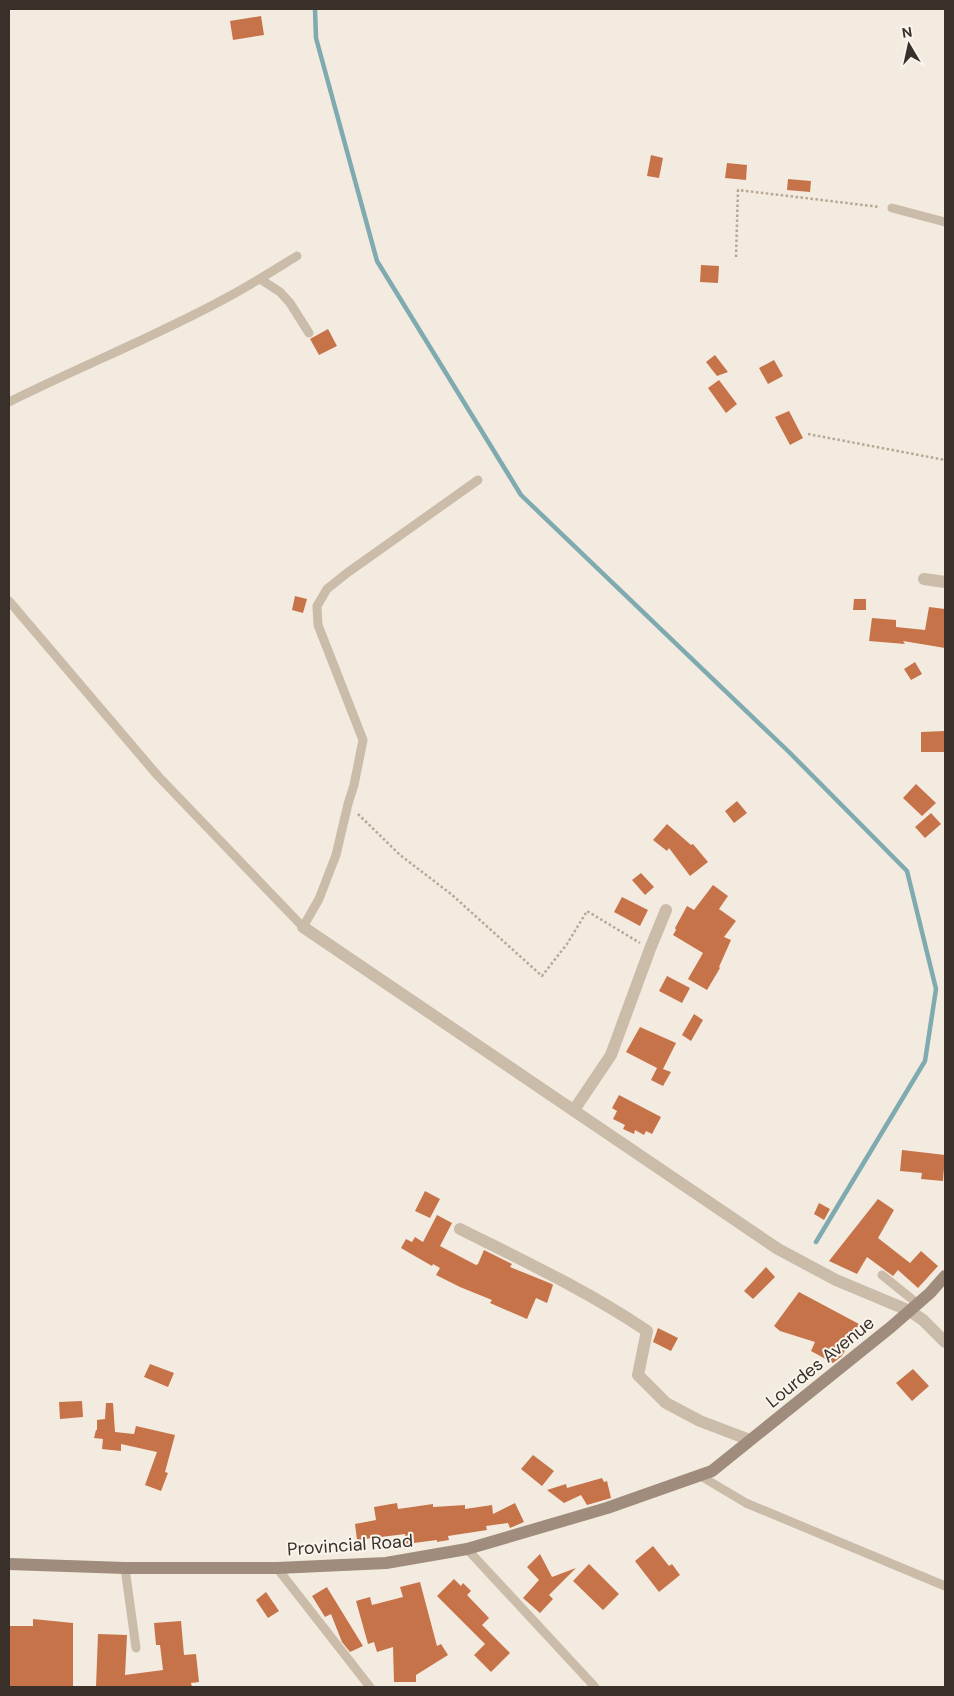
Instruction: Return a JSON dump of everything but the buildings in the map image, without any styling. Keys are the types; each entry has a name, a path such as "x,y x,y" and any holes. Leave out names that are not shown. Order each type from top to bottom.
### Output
{"main road":[{"name":"Lourdes Avenue","path":"712,1471 914,1307 945,1276"},
{"name":"Provincial Road","path":"9,1564 126,1568 277,1568 386,1563 467,1549 606,1508 712,1471"}],"street":[{"path":"924,579 945,582"},
{"path":"574,1110 611,1054 666,910"},
{"path":"303,927 778,1249 836,1280 914,1307 923,1320 945,1342"},
{"path":"460,1229 600,1301 647,1331 638,1375 666,1403 700,1421 750,1440"}],"lane":[{"path":"892,208 945,222"},
{"path":"9,402 227,298 297,256"},
{"path":"260,279 280,292 290,303 309,332"},
{"path":"9,601 158,776 303,927 327,881 336,855 354,785 362,740 318,625 317,606 327,589 347,573 478,480"},
{"path":"882,1275 914,1307"},
{"path":"699,1475 746,1503 945,1586"},
{"path":"467,1549 595,1687"},
{"path":"126,1568 136,1648"},
{"path":"277,1568 370,1687"}],"path":[{"path":"736,257 738,190 892,208"},
{"path":"808,434 945,460"},
{"path":"348,804 400,855 451,894 542,976 567,944 587,911 650,949"}],"waterway":[{"path":"315,9 316,38 377,261 521,495 789,752 907,871 936,989 925,1061 816,1242"}]}
